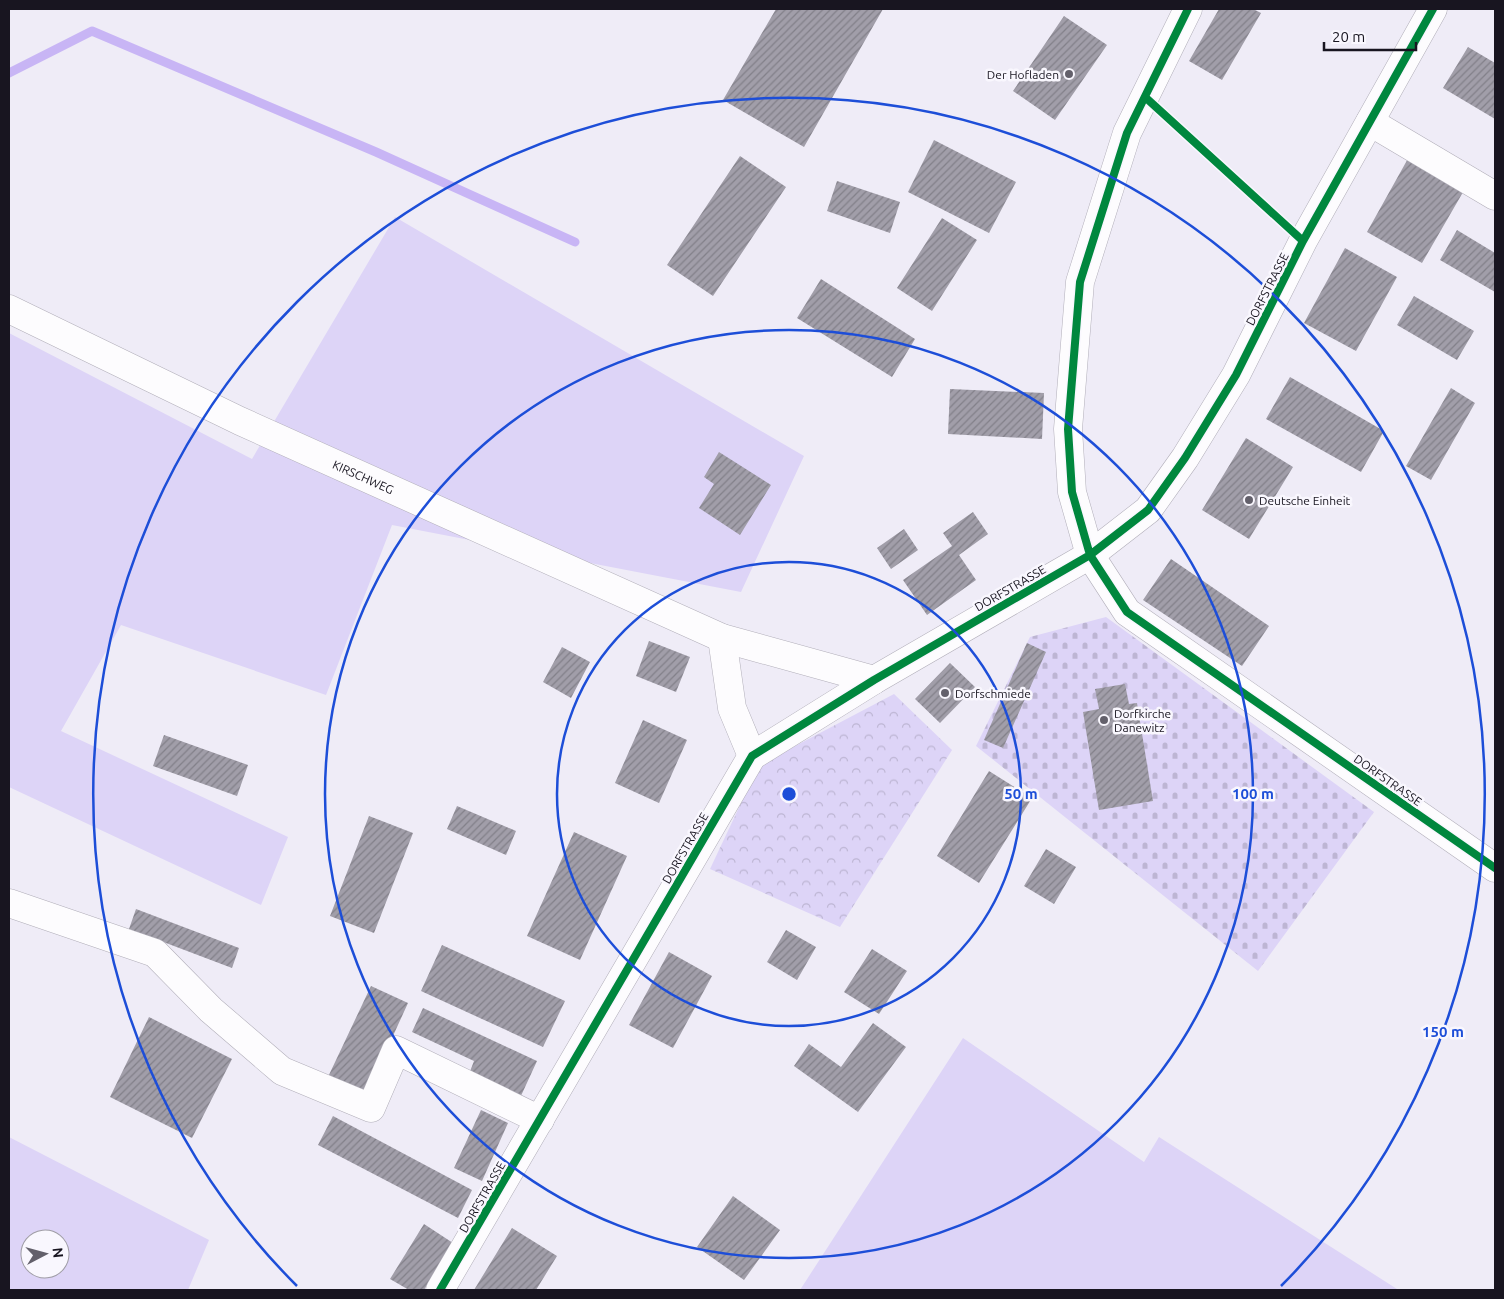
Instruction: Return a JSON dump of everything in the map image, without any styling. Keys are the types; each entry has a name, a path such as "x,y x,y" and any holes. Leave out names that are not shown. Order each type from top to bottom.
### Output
{"street":[{"name":"DORFSTRASSE","path":"1188,9 1127,133 1080,282 1068,429 1072,492 1090,555 1127,612 1495,868"},
{"name":"DORFSTRASSE","path":"440,1290 752,756 874,680 1090,555 1148,510 1185,458 1236,375 1303,241 1433,9"},
{"path":"1370,122 1495,196"},
{"name":"KIRSCHWEG","path":"9,309 240,421 722,638"},
{"path":"752,756 732,708 722,638 874,680"},
{"path":"9,904 155,953 211,1010 282,1071 371,1108 396,1050 540,1120"}],"green space":[{"path":"395,217 804,456 741,592 392,525 326,695 121,625 61,731 288,837 261,905 9,787 9,333 252,459"},
{"path":"1106,617 1374,812 1258,971 976,746 1030,637"},
{"path":"894,694 952,750 840,927 710,869 759,765"},
{"path":"963,1038 1144,1162 1159,1137 1397,1289 800,1290"},
{"path":"9,1137 209,1240 188,1290 9,1290"}],"building":[{"path":"776,9 883,9 804,147 723,100"},
{"path":"1219,9 1253,9 1261,13 1222,80 1189,61"},
{"path":"1064,16 1107,45 1055,120 1013,91"},
{"path":"1468,47 1495,63 1495,119 1443,88"},
{"path":"934,140 1016,182 989,233 908,192"},
{"path":"1410,155 1466,187 1422,263 1367,232"},
{"path":"740,156 786,187 713,296 667,265"},
{"path":"837,181 900,202 890,233 827,211"},
{"path":"942,218 977,240 932,311 897,288"},
{"path":"1457,230 1495,253 1495,292 1440,260"},
{"path":"1345,248 1397,277 1356,351 1304,323"},
{"path":"821,279 915,339 892,377 797,318"},
{"path":"1414,296 1474,331 1457,360 1397,325"},
{"path":"1290,377 1384,431 1361,472 1266,419"},
{"path":"1451,388 1475,403 1431,480 1406,466"},
{"path":"950,389 1044,393 1042,439 948,434"},
{"path":"1246,438 1293,467 1249,539 1202,510"},
{"path":"719,452 771,485 740,535 699,508 714,484 704,477"},
{"path":"973,512 988,534 959,555 976,580 927,615 903,580 952,546 943,533"},
{"path":"904,529 918,550 891,569 877,548"},
{"path":"1171,559 1269,626 1242,666 1143,600"},
{"path":"649,641 690,657 676,692 636,676"},
{"path":"1027,643 1046,652 1003,748 984,740"},
{"path":"562,647 590,662 571,698 543,682"},
{"name":"Dorfschmiede","path":"950,663 975,687 940,723 915,699"},
{"path":"1125,684 1129,704 1137,703 1153,801 1099,810 1083,712 1099,709 1095,689"},
{"path":"643,720 687,740 659,803 615,783"},
{"path":"164,735 248,765 237,796 153,766"},
{"path":"989,771 1032,798 979,883 937,856"},
{"path":"457,806 516,831 506,855 447,829"},
{"path":"369,816 413,833 374,933 330,916"},
{"path":"574,832 627,856 580,960 527,936"},
{"path":"1046,849 1076,867 1054,904 1024,886"},
{"path":"136,909 239,948 232,968 129,929"},
{"path":"786,930 816,947 797,980 767,962"},
{"path":"442,945 565,1001 543,1047 421,991"},
{"path":"872,949 907,971 879,1014 844,992"},
{"path":"669,952 712,976 673,1048 629,1025"},
{"path":"371,986 408,1003 366,1095 328,1077"},
{"path":"423,1008 537,1061 520,1098 469,1074 474,1061 412,1032"},
{"path":"149,1017 232,1059 192,1138 110,1097"},
{"path":"873,1023 906,1047 858,1112 794,1066 809,1044 841,1067"},
{"path":"481,1110 508,1123 482,1181 454,1168"},
{"path":"333,1116 472,1190 458,1218 318,1145"},
{"path":"733,1196 780,1230 744,1280 697,1247"},
{"path":"424,1224 453,1243 424,1290 409,1290 390,1279"},
{"path":"512,1228 557,1256 536,1290 474,1290"}],"waterway":[{"path":"9,73 92,31 376,152 575,242"}],"cycle path":[{"path":"1188,9 1127,133 1080,282 1068,429 1072,492 1090,555 1127,612 1495,868"},
{"path":"440,1290 752,756 874,680 1090,555 1148,510 1185,458 1236,375 1303,241 1433,9"},
{"path":"1145,97 1303,241"}],"place":[{"name":"Der Hofladen","path":"1069,74"},
{"name":"Deutsche Einheit","path":"1249,500"},
{"name":"Dorfschmiede","path":"945,693"},
{"name":"Dorfkirche Danewitz","path":"1104,720"}]}
